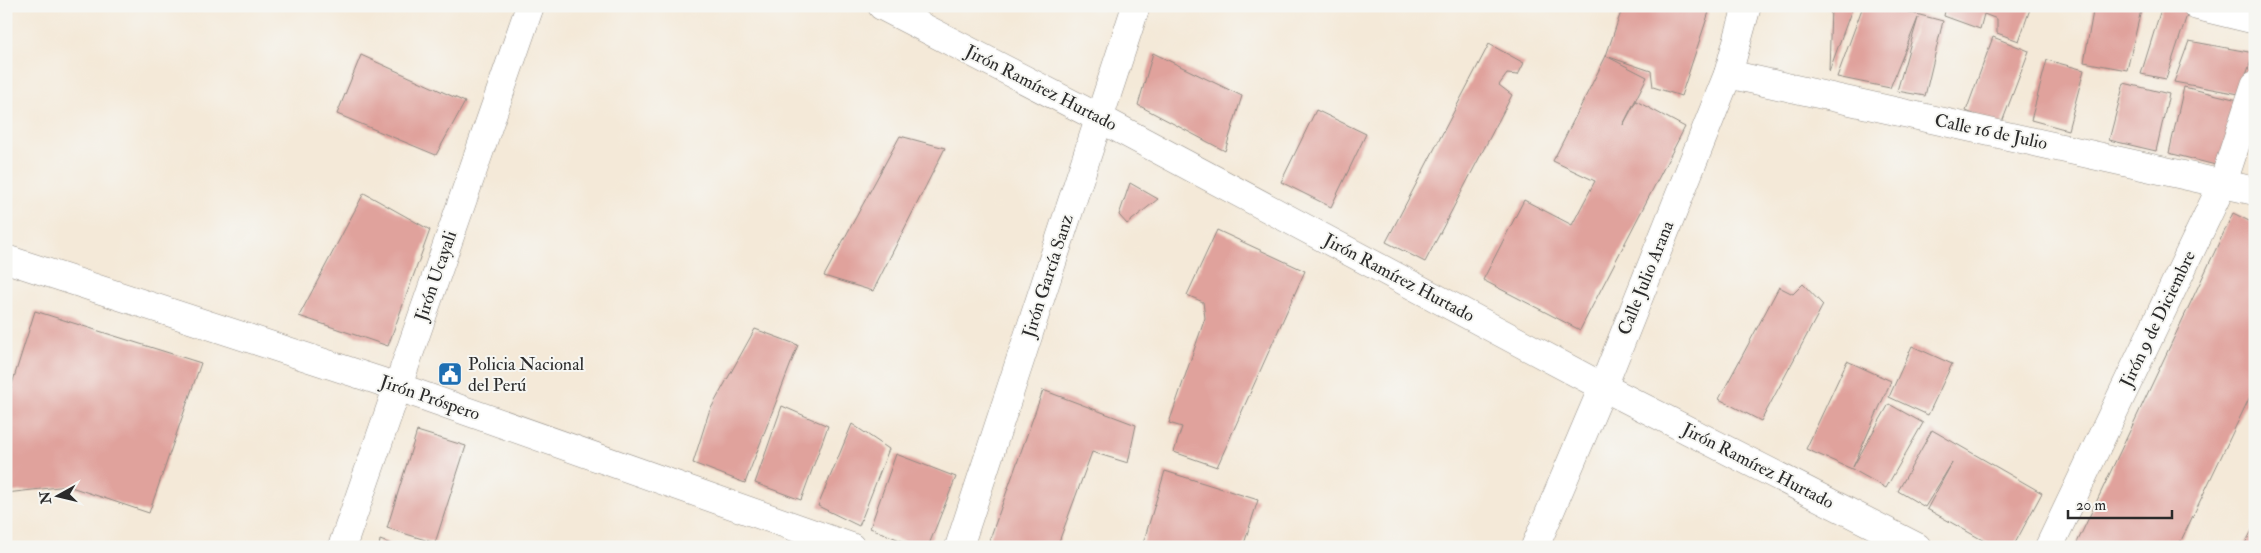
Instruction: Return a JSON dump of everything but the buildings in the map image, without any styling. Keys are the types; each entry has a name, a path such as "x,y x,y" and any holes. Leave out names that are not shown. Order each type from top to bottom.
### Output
{"street":[{"name":"Jirón Ucayali","path":"342,547 530,6"},
{"name":"Jirón Ramírez Hurtado","path":"882,6 1099,118 1603,387 1917,547"},
{"name":"Jirón García Sanz","path":"959,547 1136,6"},
{"name":"Calle Julio Arana","path":"1535,547 1603,387 1728,74 1747,6"},
{"path":"2197,6 2255,20"},
{"name":"Calle 16 de Julio","path":"1728,74 2255,191"},
{"name":"Jirón 9 de Diciembre","path":"2049,547 2223,183 2255,85"},
{"name":"Jirón Próspero","path":"6,259 398,387 852,547"}],"place":[{"name":"Policia Nacional del Perú","path":"450,374"}]}
